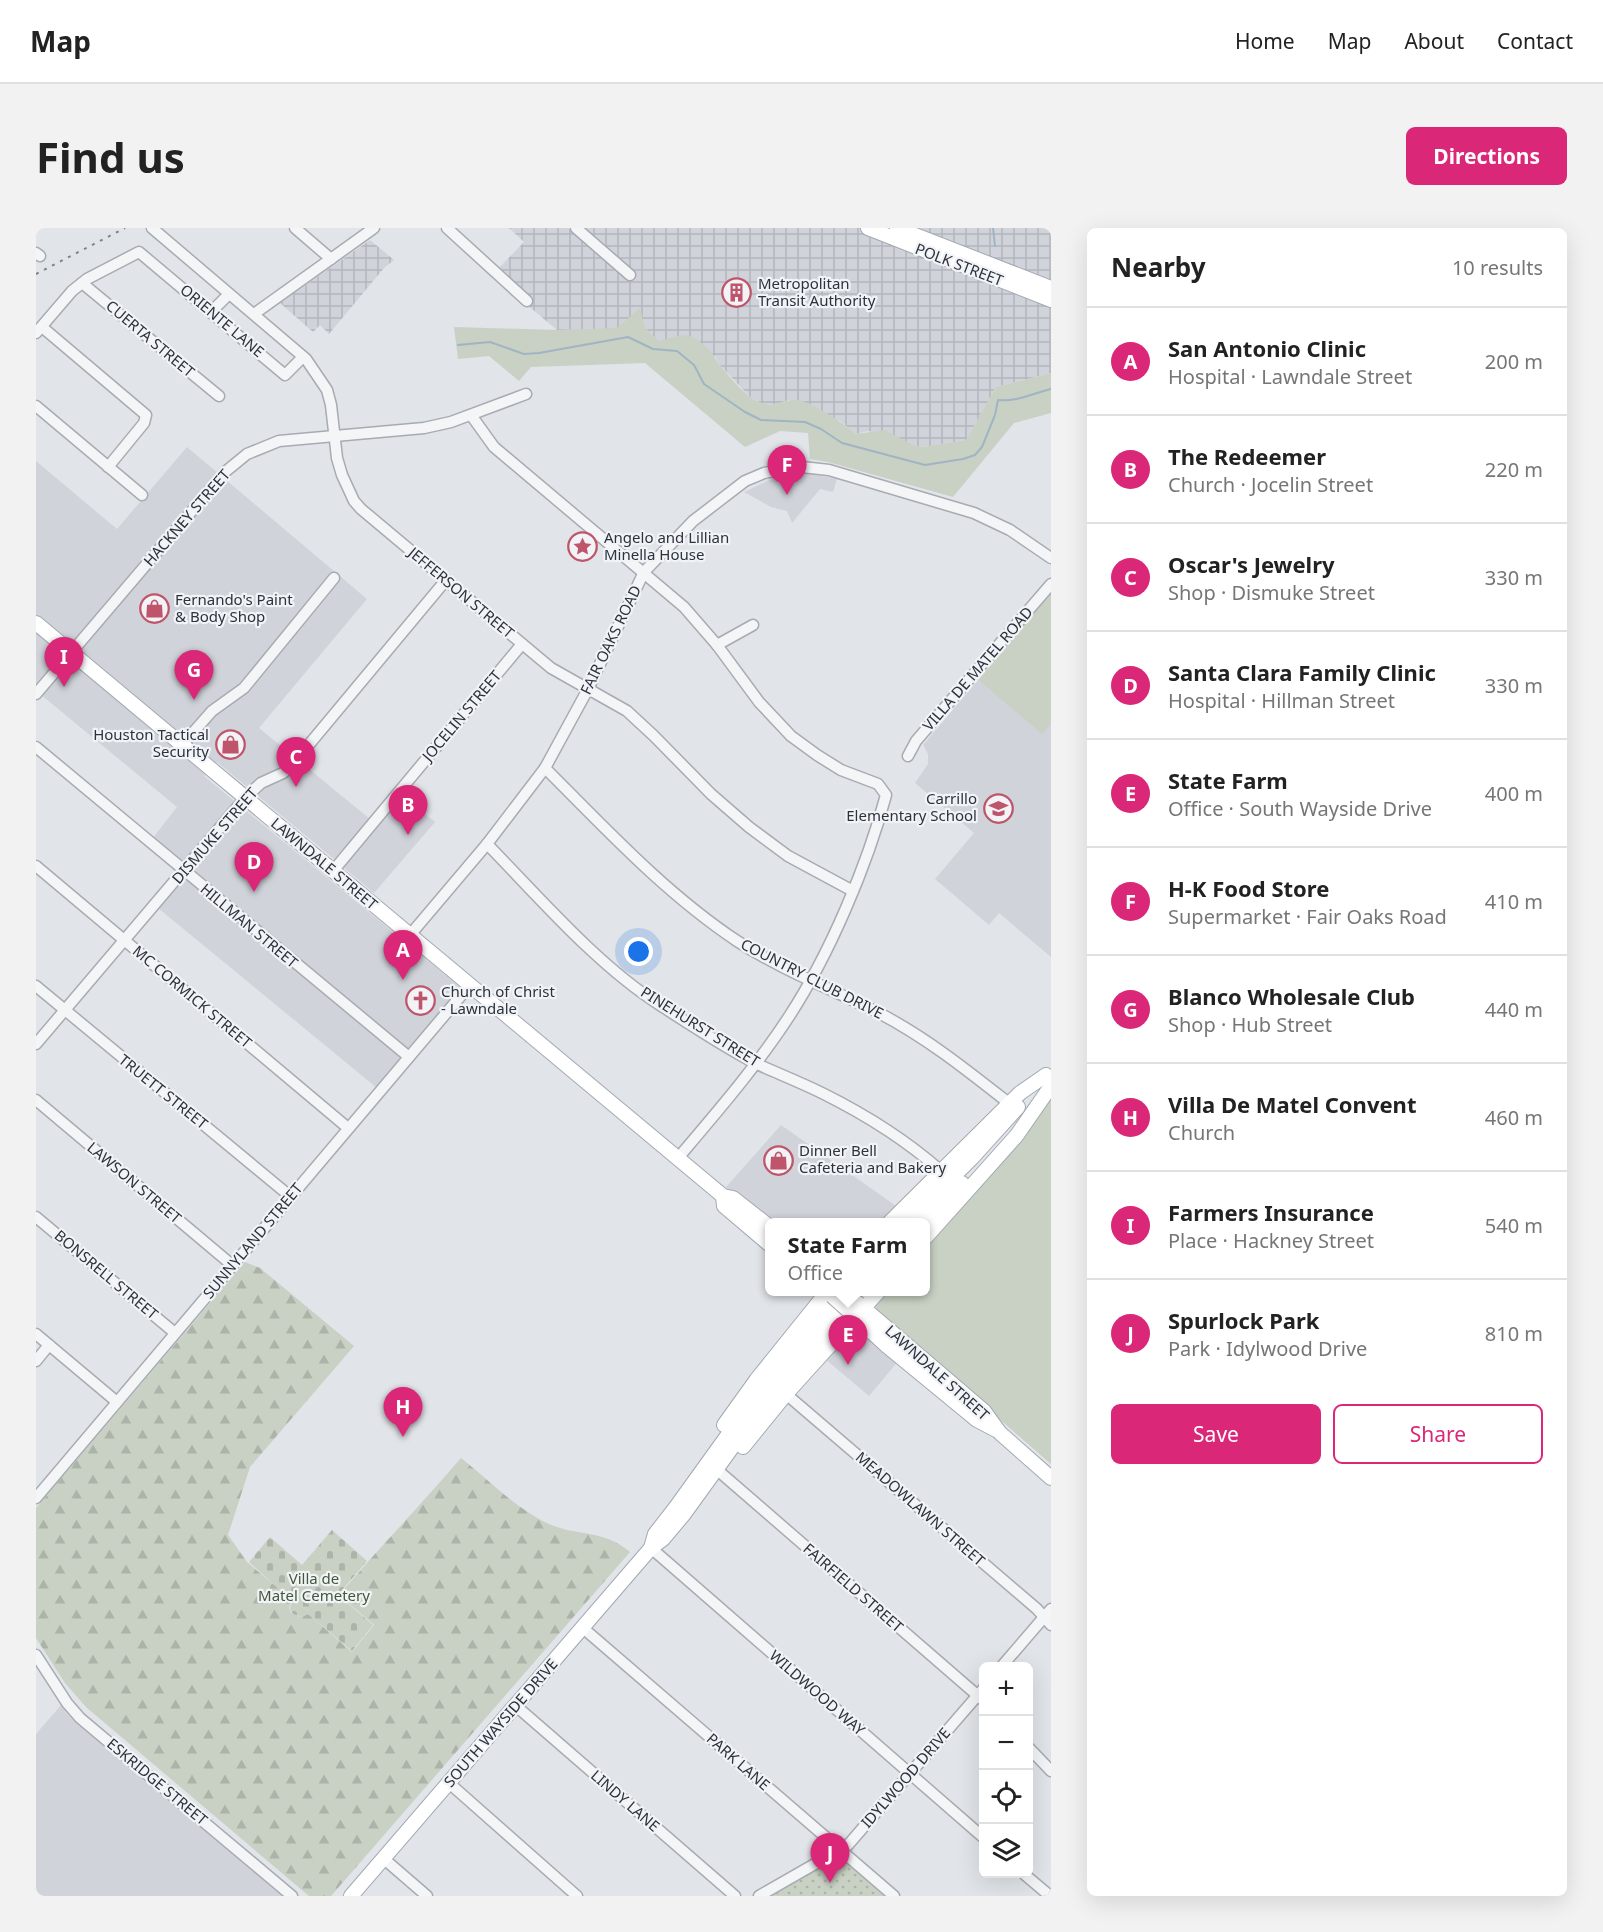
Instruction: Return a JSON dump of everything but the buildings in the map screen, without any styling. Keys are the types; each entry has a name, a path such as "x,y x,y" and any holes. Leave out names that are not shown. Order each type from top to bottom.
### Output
{"main road":[{"name":"POLK STREET","path":"867,228 891,231 1051,300"},
{"name":"POLK STREET","path":"972,264 1051,288"},
{"name":"LAWNDALE STREET","path":"36,623 723,1196 733,1198 765,1239"},
{"path":"894,1218 1020,1093 1050,1079"},
{"path":"911,1218 1050,1079"},
{"path":"928,1218 982,1163 1050,1079"},
{"path":"930,1233 1017,1135 1050,1079"},
{"name":"LAWNDALE STREET","path":"749,1218 765,1225"},
{"path":"680,1511 688,1478 728,1420 757,1379 830,1296"},
{"name":"LAWNDALE STREET","path":"840,1296 858,1307 887,1346 984,1411 1000,1433 1051,1478"},
{"path":"680,1511 722,1474 858,1307 873,1296"},
{"name":"SOUTH WAYSIDE DRIVE","path":"351,1896 651,1548 663,1539 680,1511 757,1413 858,1307"}],"street":[{"name":"JEFFERSON STREET","path":"152,228 303,357 320,378 327,390 331,405 337,458 342,475 354,501 361,509 551,668 609,699 633,716 711,794 766,841 813,871 853,891"},
{"path":"295,228 331,259"},
{"path":"254,314 374,228"},
{"path":"447,228 527,301"},
{"path":"576,228 630,275"},
{"name":"ORIENTE LANE","path":"82,283 139,252 285,375 303,357"},
{"path":"82,283 72,291 39,330 146,415 144,423 108,467"},
{"name":"CUERTA STREET","path":"82,283 219,396"},
{"path":"211,312 229,294"},
{"name":"HACKNEY STREET","path":"36,694 235,463 255,450 279,441 424,428 451,423 526,394"},
{"path":"36,406 142,495"},
{"path":"471,415 494,447 684,608 717,645 759,702 792,736 841,770 873,781 882,788 886,795 853,891 811,980 756,1063 678,1158"},
{"name":"FAIR OAKS ROAD","path":"410,935 486,844 545,768 588,689 644,572 693,521 745,481 765,473 802,467 830,470 974,513 1010,530 1051,558"},
{"path":"182,745 212,711 244,688 334,578"},
{"name":"DISMUKE STREET","path":"36,1044 245,798 261,783 283,773 292,765 446,580"},
{"name":"VILLA DE MATEL ROAD","path":"908,756 916,741 1051,584"},
{"path":"717,645 753,625"},
{"name":"JOCELIN STREET","path":"333,871 522,644"},
{"name":"HILLMAN STREET","path":"36,747 409,1057"},
{"name":"COUNTRY CLUB DRIVE","path":"545,768 677,897 738,941 926,1040 1010,1104"},
{"name":"PINEHURST STREET","path":"486,844 577,935 624,977 665,1008 756,1063 861,1113 902,1139 941,1171"},
{"name":"MC CORMICK STREET","path":"36,866 348,1128"},
{"name":"SUNNYLAND STREET","path":"36,1498 470,985"},
{"name":"TRUETT STREET","path":"36,986 291,1197"},
{"name":"LAWSON STREET","path":"36,1100 232,1265"},
{"name":"BONSRELL STREET","path":"36,1217 175,1333"},
{"path":"36,1334 117,1402"},
{"path":"36,1361 50,1345"},
{"name":"MEADOWLAWN STREET","path":"786,1395 1049,1617"},
{"name":"FAIRFIELD STREET","path":"722,1474 979,1693"},
{"name":"WILDWOOD WAY","path":"651,1548 979,1834"},
{"path":"1006,1662 1049,1617"},
{"name":"PARK LANE","path":"583,1628 894,1896"},
{"name":"ESKRIDGE STREET","path":"36,1655 67,1703 81,1718 292,1896"},
{"name":"IDYLWOOD DRIVE","path":"759,1896 848,1845 909,1773 979,1697"},
{"name":"LINDY LANE","path":"516,1706 735,1896"},
{"path":"1033,1752 1051,1771"},
{"path":"448,1784 577,1896"},
{"path":"383,1858 427,1896"},
{"path":"1029,1878 1050,1896"}],"shaded area":[{"path":"509,228 568,228 583,241 581,228 1051,228 1051,373 996,387 966,440 923,447 897,437 868,431 856,434 840,421 789,400 776,404 763,404 750,397 717,362 716,357 683,335 659,342 645,328 557,330 526,304 531,298 499,268 524,242"},
{"path":"370,240 394,260 384,268 329,334 320,325 313,332 280,303"},
{"path":"187,447 367,599 259,728 370,819 334,859 217,762 204,776 457,985 459,989 457,992 411,1049 406,1050 339,997 334,1003 400,1058 398,1064 377,1088 158,908 192,871 152,839 177,807 40,694 36,698 36,461 117,529"},
{"path":"795,473 837,479 833,492 820,489 792,523 787,511 771,507 744,492 778,476"},
{"name":"Carrillo Elementary School","path":"978,680 1042,733 1051,724 1051,957 999,913 989,925 935,879 974,833 915,783 928,764 928,754 923,745"},
{"path":"401,794 435,822 374,893 342,866"},
{"path":"781,1125 899,1208 889,1218 766,1218 726,1187"},
{"path":"855,1327 859,1327 899,1360 869,1396 824,1358"},
{"path":"61,1705 78,1725 282,1896 36,1896 36,1734"}],"green space":[{"path":"640,308 645,328 659,341 684,335 698,341 712,353 738,385 755,400 767,404 794,400 806,402 829,414 856,434 885,430 913,445 923,447 966,440 996,387 1051,373 1051,413 1014,423 953,497 810,459 808,433 780,431 745,447 645,363 531,367 519,381 489,356 458,359 454,327 557,330 617,328"},
{"path":"1051,593 1051,724 1042,734 978,680"},
{"path":"1051,1091 1051,1464 877,1311 876,1305 880,1296 930,1296 930,1234"},
{"path":"245,1262 260,1268 354,1346 250,1467 228,1535 247,1562 292,1600 289,1608 292,1614 301,1617 308,1614 352,1652 374,1625 339,1595 461,1458 514,1503 537,1518 560,1528 600,1536 630,1552 331,1896 309,1896 86,1707 65,1683 36,1638 36,1508"},
{"name":"Villa de Matel Cemetery","path":"332,1530 367,1561 338,1595 373,1625 352,1651 308,1614 301,1617 293,1614 290,1609 292,1601 249,1562 270,1537 302,1565"},
{"path":"837,1857 842,1858 888,1896 765,1896"}],"waterway":[{"path":"993,228 995,246"},
{"path":"458,345 490,342 524,354 628,337 653,349 677,351 694,365 704,384 761,420 805,422 821,429 842,443 925,465 975,455 982,447 995,415 998,400 1019,398 1051,389"}],"railway":[{"path":"36,274 125,228"}],"place":[{"name":"Metropolitan Transit Authority","path":"737,293"},
{"name":"H-K Food Store","path":"787,495"},
{"name":"Angelo and Lillian Minella House","path":"583,547"},
{"name":"Fernando's Paint & Body Shop","path":"154,609"},
{"name":"Farmers Insurance","path":"64,687"},
{"name":"Blanco Wholesale Club","path":"194,700"},
{"name":"Houston Tactical Security","path":"230,744"},
{"name":"Oscar's Jewelry","path":"296,787"},
{"name":"Carrillo Elementary School","path":"998,808"},
{"name":"The Redeemer","path":"408,835"},
{"name":"Santa Clara Family Clinic","path":"254,892"},
{"name":"San Antonio Clinic","path":"403,980"},
{"name":"Church of Christ - Lawndale","path":"420,1001"},
{"name":"Dinner Bell Cafeteria and Bakery","path":"778,1160"},
{"name":"State Farm","path":"848,1365"},
{"name":"Villa De Matel Convent","path":"403,1437"},
{"name":"Spurlock Park","path":"830,1883"}]}
